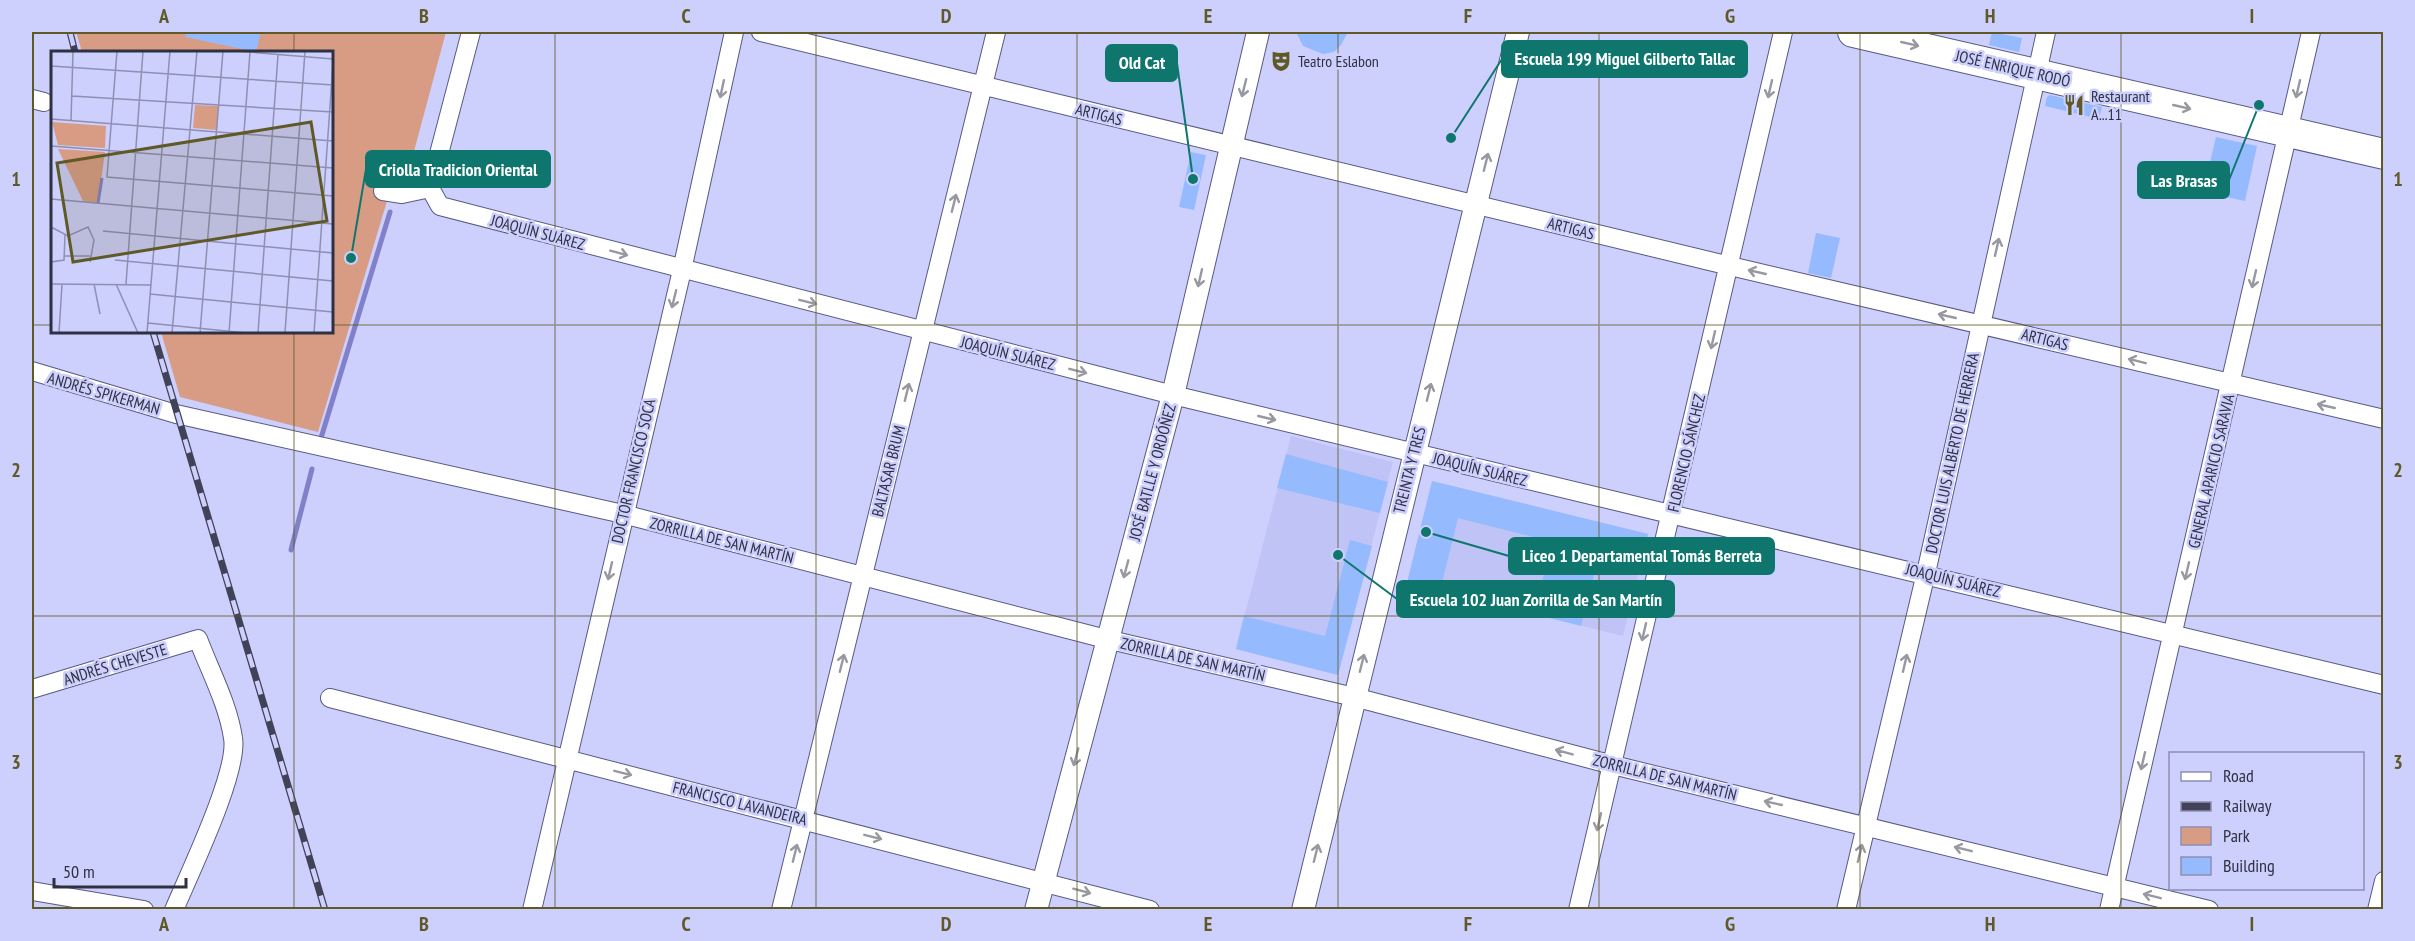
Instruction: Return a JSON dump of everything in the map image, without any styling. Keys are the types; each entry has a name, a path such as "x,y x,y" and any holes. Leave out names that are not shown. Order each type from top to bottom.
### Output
{"highway":[{"name":"JOSÉ ENRIQUE RODÓ","path":"1853,32 2384,154"}],"street":[{"path":"383,191 402,194 430,188 471,32"},
{"name":"DOCTOR FRANCISCO SOCA","path":"532,909 682,270 734,32"},
{"name":"ARTIGAS","path":"761,32 1730,266 2384,419"},
{"name":"BALTASAR BRUM","path":"780,909 996,32"},
{"name":"JOSÉ BATLLE Y ORDÓÑEZ","path":"1036,909 1106,639 1173,395 1258,32"},
{"name":"TREINTA Y TRES","path":"1303,909 1518,32"},
{"name":"FLORENCIO SÁNCHEZ","path":"1578,909 1672,515 1783,32"},
{"name":"DOCTOR LUIS ALBERTO DE HERRERA","path":"1846,909 1926,573 2046,32"},
{"name":"GENERAL APARICIO SARAVIA","path":"2109,909 2311,32"},
{"name":"JOAQUÍN SUÁREZ","path":"430,188 433,198 440,206 922,332 1173,395 1672,515 1926,573 2384,685"},
{"name":"ANDRÉS SPIKERMAN","path":"32,371 176,414"},
{"name":"ZORRILLA DE SAN MARTÍN","path":"176,414 623,514 1106,639 1354,697 1613,765 2209,909"},
{"name":"ANDRÉS CHEVESTE","path":"32,689 198,639 227,714 234,740 231,770 174,909"},
{"name":"FRANCISCO LAVANDEIRA","path":"330,698 1150,909"},
{"path":"2377,909 2384,881"},
{"path":"32,891 144,909"}],"shaded area":[{"path":"1291,436 1393,462 1338,675 1236,649"},
{"path":"1432,481 1648,534 1623,636 1407,583"}],"green space":[{"path":"76,32 446,32 409,170 387,201 318,432 180,397 161,333 333,333 333,51 82,51"}],"building":[{"path":"186,32 261,32 256,51 185,37"},
{"path":"1296,32 1348,32 1334,52 1323,54 1303,46"},
{"path":"1992,32 2022,38 2019,52 1989,45"},
{"name":"Restaurant A...11","path":"2050,95 2102,107 2099,119 2045,106 2047,97"},
{"path":"2216,137 2257,146 2245,201 2203,192"},
{"path":"1191,152 1206,155 1194,210 1179,207"},
{"path":"1816,233 1840,238 1831,278 1808,273"},
{"path":"1286,454 1388,482 1380,513 1277,488"},
{"path":"1432,481 1648,534 1639,569 1598,559 1581,626 1534,614 1552,542 1458,518 1440,591 1407,583"},
{"path":"1350,540 1372,546 1338,675 1236,649 1244,616 1325,636"}],"waterway":[{"path":"321,438 390,212"},
{"path":"291,550 312,469"}],"railway":[{"path":"70,32 75,51"},
{"path":"153,333 325,910"}],"place":[{"name":"Teatro Eslabon","path":"1281,61"},
{"name":"Restaurant A...11","path":"2074,105"},
{"name":"Las Brasas","path":"2259,105"},
{"name":"Escuela 199 Miguel Gilberto Tallac","path":"1451,138"},
{"name":"Old Cat","path":"1193,179"},
{"name":"Criolla Tradicion Oriental","path":"351,258"},
{"name":"Liceo 1 Departamental Tomás Berreta","path":"1426,532"},
{"name":"Escuela 102 Juan Zorrilla de San Martín","path":"1338,555"}]}
